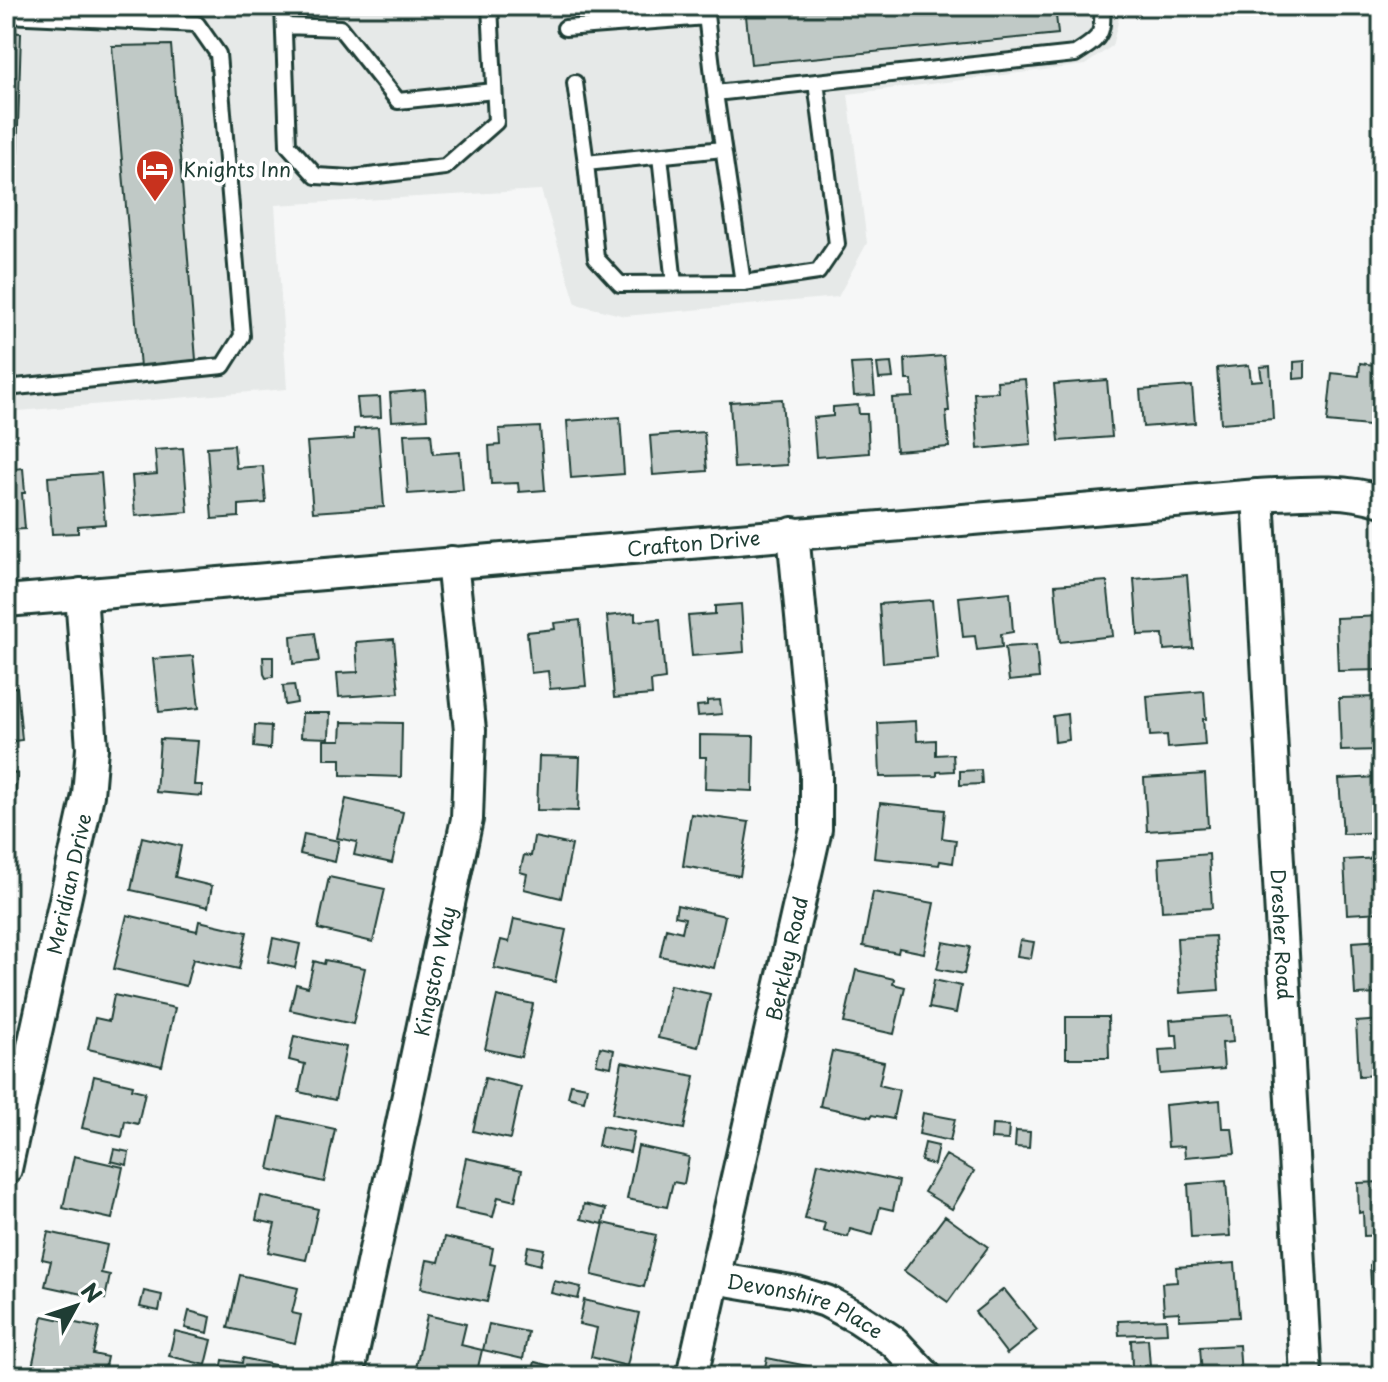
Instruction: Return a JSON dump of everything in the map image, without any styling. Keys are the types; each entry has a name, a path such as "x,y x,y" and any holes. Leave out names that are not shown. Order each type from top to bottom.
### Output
{"street":[{"name":"Crafton Drive","path":"6,601 1258,495 1324,491 1382,501"},
{"name":"Dresher Road","path":"1258,495 1306,1376"},
{"name":"Berkley Road","path":"692,1376 816,829 816,773 793,533"},
{"name":"Kingston Way","path":"348,1376 467,819 470,730 452,562"},
{"name":"Meridian Drive","path":"6,1169 88,795 92,748 81,594"},
{"name":"Devonshire Place","path":"714,1278 797,1292 826,1301 894,1342 926,1376"}],"lane":[{"path":"283,6 288,145 316,176 352,178 445,167 496,122 490,6"},
{"path":"715,93 1075,54 1096,41 1103,23 1102,6"},
{"path":"565,28 706,11 743,283"},
{"path":"6,388 223,366 242,336 218,54 197,24 10,12"},
{"path":"284,26 340,28 398,101 494,91"},
{"path":"575,83 596,258 620,284 674,284 743,283 818,272 837,244 816,82"},
{"path":"586,163 723,149"},
{"path":"660,156 674,284"}],"shaded area":[{"path":"6,6 1122,6 1112,46 1085,65 848,94 867,243 838,297 625,316 576,304 541,190 275,205 287,389 6,412"}],"building":[{"path":"745,6 1055,6 1058,34 751,64"},
{"path":"6,32 21,33 10,377 6,377"},
{"name":"Knights Inn","path":"171,45 196,360 140,367 112,46"},
{"path":"944,356 949,447 896,451 892,398 913,397 912,380 906,380 905,359"},
{"path":"1305,361 1305,378 1294,379 1294,362"},
{"path":"872,363 875,395 854,396 851,364"},
{"path":"891,363 893,378 879,379 877,364"},
{"path":"1360,363 1382,366 1379,427 1327,422 1332,373 1359,376"},
{"path":"1249,365 1251,381 1262,380 1260,367 1270,366 1273,419 1221,423 1217,368"},
{"path":"1025,379 1031,444 978,449 974,393 998,392 997,381"},
{"path":"1107,380 1112,437 1059,441 1054,384"},
{"path":"1192,386 1195,423 1143,427 1140,390"},
{"path":"425,390 427,419 392,421 390,393"},
{"path":"380,397 381,417 359,418 357,398"},
{"path":"782,399 787,465 734,468 730,402"},
{"path":"858,405 859,414 867,414 869,453 816,457 813,418 833,416 833,407"},
{"path":"620,417 624,474 571,478 567,421"},
{"path":"378,427 384,507 313,512 307,442 354,439 354,429"},
{"path":"540,427 545,490 519,492 518,483 491,484 489,446 500,445 499,429"},
{"path":"704,432 707,471 653,475 650,436"},
{"path":"431,433 433,454 460,452 463,490 408,494 404,434"},
{"path":"234,445 236,468 263,466 266,503 239,505 239,517 212,519 207,447"},
{"path":"183,448 188,512 135,516 132,476 157,474 155,450"},
{"path":"23,468 25,529 6,530 6,470"},
{"path":"101,473 105,524 78,526 78,533 52,534 48,477"},
{"path":"1187,575 1193,648 1164,650 1163,634 1138,635 1134,579"},
{"path":"1107,581 1113,636 1060,642 1055,585"},
{"path":"1010,592 1013,632 1001,634 1002,647 977,650 975,636 963,637 959,597"},
{"path":"932,600 937,658 883,663 879,604"},
{"path":"741,604 744,652 692,656 688,616 715,614 715,606"},
{"path":"635,613 635,621 660,619 665,679 651,681 652,695 614,698 607,616"},
{"path":"1382,616 1382,670 1338,671 1336,618"},
{"path":"580,620 586,686 550,689 548,671 531,673 527,632 555,629 554,623"},
{"path":"315,633 319,661 293,664 291,636"},
{"path":"394,639 399,693 339,697 337,673 358,672 356,642"},
{"path":"1036,645 1039,678 1009,681 1005,647"},
{"path":"193,656 199,708 159,712 153,659"},
{"path":"263,657 273,657 273,677 266,678 264,674"},
{"path":"294,685 297,703 285,705 283,686"},
{"path":"17,687 22,740 6,742 6,688"},
{"path":"1204,691 1205,745 1168,748 1167,735 1150,736 1147,696"},
{"path":"1379,697 1381,750 1341,751 1339,698"},
{"path":"720,700 722,714 698,716 697,706"},
{"path":"302,713 330,713 329,738 301,737"},
{"path":"1067,714 1069,740 1055,742 1053,716"},
{"path":"916,721 917,741 936,740 936,755 953,754 954,771 937,772 937,776 880,777 878,723"},
{"path":"342,722 402,723 401,777 341,775 341,759 324,759 324,740 341,740"},
{"path":"255,725 271,726 270,749 254,747"},
{"path":"700,735 754,736 753,791 705,789 706,757 700,757"},
{"path":"160,739 198,741 194,785 202,785 202,796 156,792"},
{"path":"539,756 580,757 578,811 537,810"},
{"path":"981,770 982,784 960,785 960,771"},
{"path":"6,772 18,774 10,828 6,827"},
{"path":"1205,774 1208,827 1147,831 1144,778"},
{"path":"1379,777 1382,832 1343,834 1339,779"},
{"path":"346,799 403,812 392,863 354,855 357,842 337,838"},
{"path":"880,803 945,810 942,838 956,840 953,863 940,861 939,865 874,858"},
{"path":"691,814 749,822 740,876 683,866"},
{"path":"304,834 339,841 335,862 300,854"},
{"path":"142,837 181,846 175,877 212,886 208,907 131,890"},
{"path":"534,837 572,845 561,898 524,889 527,874 520,872 524,855 531,856"},
{"path":"1209,854 1212,908 1162,911 1159,858"},
{"path":"1382,855 1382,912 1347,914 1344,860 1379,858"},
{"path":"329,877 385,889 373,942 318,929"},
{"path":"873,892 934,903 924,953 899,948 898,953 863,946"},
{"path":"677,905 725,916 714,968 660,956 666,928 682,932 685,918 675,916"},
{"path":"127,915 197,931 199,921 247,932 239,969 193,959 186,986 114,969"},
{"path":"514,919 566,930 555,982 494,968 501,940 509,942"},
{"path":"1215,936 1219,990 1180,993 1177,938"},
{"path":"273,938 300,944 295,968 268,962"},
{"path":"1020,940 1034,942 1031,958 1017,956"},
{"path":"1382,940 1382,994 1355,995 1352,942"},
{"path":"943,942 970,947 964,974 937,969"},
{"path":"325,960 365,968 353,1024 290,1010 296,984 308,987 314,961 324,964"},
{"path":"856,970 894,979 893,984 905,987 894,1034 844,1023"},
{"path":"934,980 961,986 956,1013 929,1008"},
{"path":"670,985 710,994 698,1047 658,1038"},
{"path":"114,995 175,1008 162,1066 88,1049 95,1018 109,1021"},
{"path":"497,996 533,1004 521,1057 485,1049"},
{"path":"1231,1016 1233,1042 1222,1043 1224,1069 1161,1074 1159,1050 1178,1049 1177,1035 1171,1035 1170,1020"},
{"path":"1066,1017 1108,1017 1109,1058 1066,1058"},
{"path":"1382,1020 1382,1075 1359,1076 1356,1022"},
{"path":"294,1036 346,1047 335,1100 299,1092 305,1064 289,1060"},
{"path":"600,1047 614,1050 611,1067 596,1064"},
{"path":"832,1051 884,1062 879,1085 899,1090 893,1119 820,1106"},
{"path":"622,1062 695,1076 684,1129 612,1114"},
{"path":"94,1076 133,1085 132,1089 145,1092 138,1124 125,1121 122,1137 82,1128"},
{"path":"485,1078 521,1087 510,1139 473,1131"},
{"path":"571,1084 587,1087 584,1101 568,1097"},
{"path":"1220,1100 1222,1128 1232,1128 1235,1153 1185,1157 1184,1146 1168,1147 1165,1105"},
{"path":"923,1113 955,1119 950,1141 919,1134"},
{"path":"280,1117 335,1129 324,1182 269,1169"},
{"path":"992,1125 1009,1126 1008,1140 991,1139"},
{"path":"602,1126 634,1132 630,1152 598,1146"},
{"path":"1016,1131 1030,1132 1029,1148 1015,1147"},
{"path":"925,1143 938,1146 934,1165 921,1161"},
{"path":"638,1146 689,1157 684,1184 673,1182 667,1207 627,1199"},
{"path":"114,1149 129,1152 127,1165 111,1161"},
{"path":"946,1155 974,1171 952,1209 924,1192"},
{"path":"74,1156 123,1167 112,1219 63,1208"},
{"path":"466,1158 522,1170 515,1201 498,1197 493,1217 455,1209"},
{"path":"818,1163 899,1181 893,1210 880,1207 873,1235 850,1229 848,1237 823,1231 825,1223 805,1219"},
{"path":"1226,1181 1230,1236 1191,1238 1188,1184"},
{"path":"1382,1182 1382,1235 1364,1236 1358,1183"},
{"path":"261,1196 318,1209 306,1260 268,1252 275,1224 256,1220"},
{"path":"584,1204 606,1209 603,1224 581,1219"},
{"path":"945,1216 988,1247 948,1302 904,1271"},
{"path":"604,1223 656,1235 644,1287 592,1275"},
{"path":"48,1232 107,1245 101,1273 110,1275 105,1299 45,1286 51,1261 42,1259"},
{"path":"445,1237 493,1248 490,1264 495,1265 487,1302 421,1288 427,1260 439,1262"},
{"path":"528,1246 544,1249 540,1265 525,1261"},
{"path":"1235,1263 1239,1317 1179,1320 1179,1312 1164,1313 1162,1283 1177,1282 1176,1267"},
{"path":"1382,1264 1382,1318 1373,1318 1370,1265"},
{"path":"240,1275 298,1288 292,1313 301,1315 295,1343 228,1328"},
{"path":"554,1281 581,1287 578,1299 551,1293"},
{"path":"1004,1289 1037,1330 1007,1354 975,1312"},
{"path":"144,1291 162,1295 159,1311 140,1307"},
{"path":"584,1300 639,1313 627,1366 591,1357 597,1328 579,1324"},
{"path":"189,1311 211,1317 208,1333 185,1328"},
{"path":"427,1315 466,1324 461,1345 482,1350 476,1376 451,1376 416,1368"},
{"path":"43,1316 99,1328 93,1354 107,1357 103,1376 72,1376 32,1367"},
{"path":"1166,1319 1167,1333 1119,1335 1118,1321"},
{"path":"489,1324 528,1332 523,1359 483,1350"},
{"path":"175,1331 212,1340 206,1365 169,1356"},
{"path":"1148,1339 1150,1366 1132,1367 1131,1340"},
{"path":"1239,1345 1241,1376 1202,1376 1200,1347"},
{"path":"1382,1345 1382,1376 1376,1376 1374,1346"},
{"path":"243,1358 279,1366 277,1376 220,1376 223,1360 242,1363"},
{"path":"767,1358 823,1369 821,1376 763,1376"},
{"path":"535,1362 551,1366 549,1376 531,1376"}],"place":[{"name":"Knights Inn","path":"155,203"}]}
